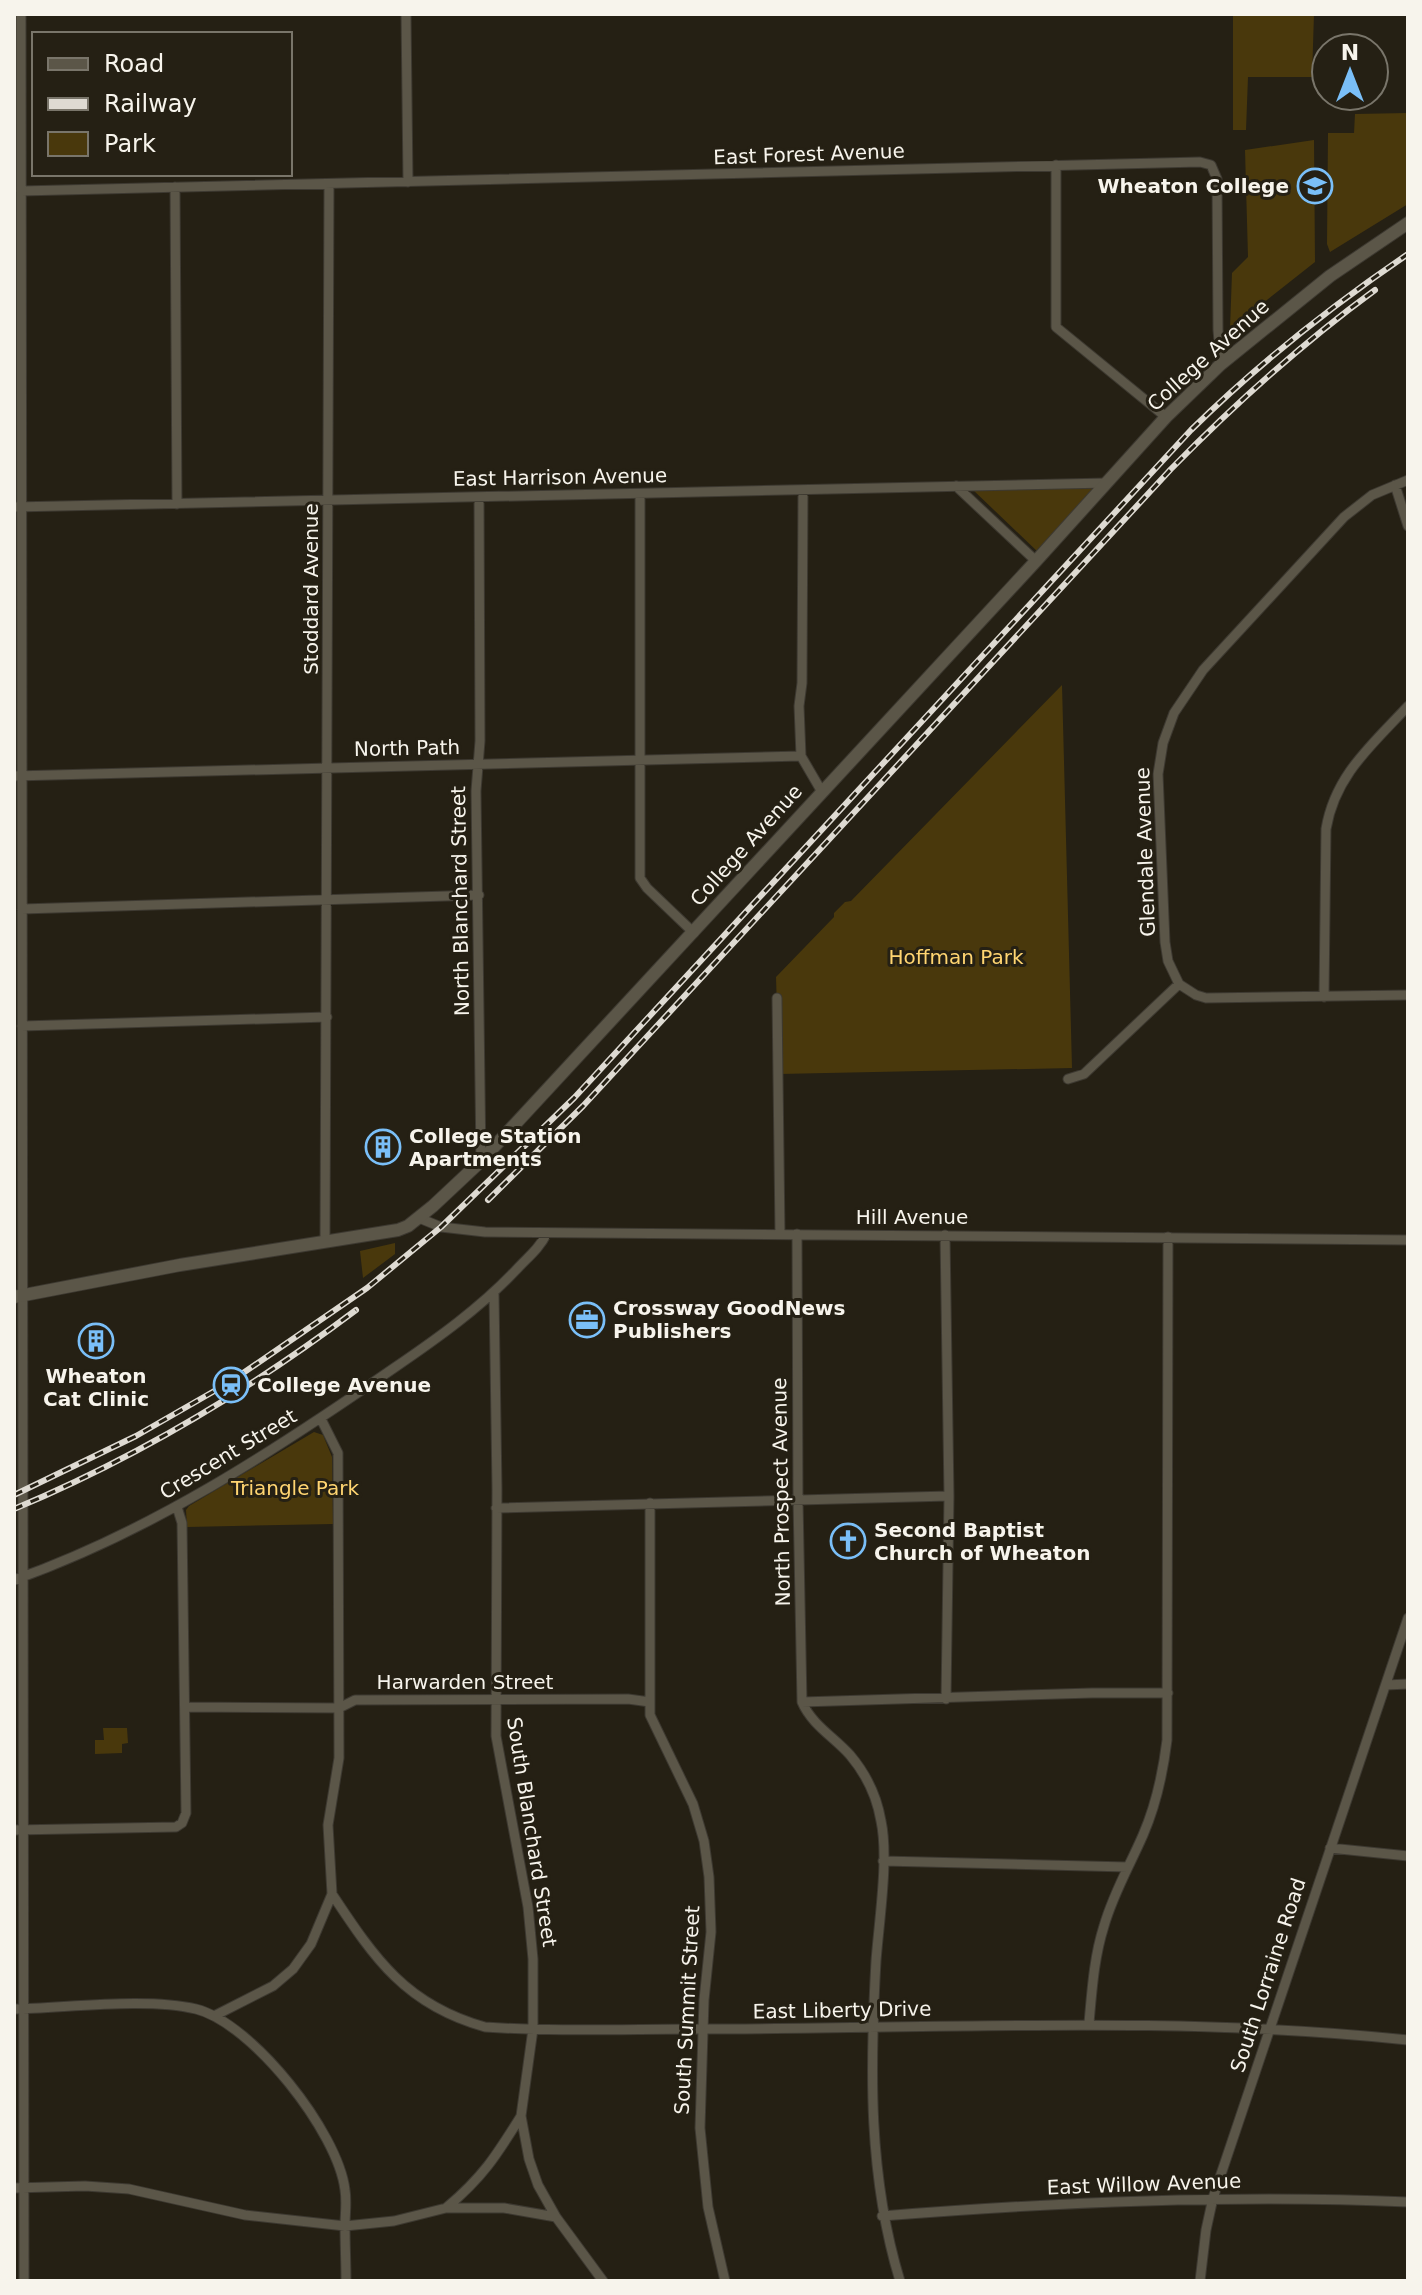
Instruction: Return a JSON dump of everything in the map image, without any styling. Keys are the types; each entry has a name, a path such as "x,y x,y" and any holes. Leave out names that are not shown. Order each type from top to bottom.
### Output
{"street":[{"path":"21,14 21,191 17,210 18,776 22,909 22,1026 18,1096 18,2009 19,2188 24,2281"},
{"path":"21,191 408,182 406,14"},
{"name":"East Forest Avenue","path":"408,182 1200,162 1211,165 1217,179 1221,364"},
{"path":"1056,165 1056,327 1166,417"},
{"name":"Stoddard Avenue","path":"325,1241 329,184"},
{"path":"175,187 177,504"},
{"name":"College Avenue","path":"18,1297 180,1265 398,1230 419,1218 481,1161 694,933 1166,417 1221,364 1330,276 1408,223"},
{"name":"Glendale Avenue","path":"1179,984 1168,961 1165,942 1157,786 1159,759 1167,728 1182,698 1203,670 1334,528 1357,505 1408,480"},
{"name":"East Harrison Avenue","path":"18,507 1107,483"},
{"path":"1395,485 1408,526"},
{"path":"956,486 1036,561"},
{"path":"803,490 801,756 822,792"},
{"path":"640,494 640,878 694,933"},
{"name":"North Blanchard Street","path":"479,497 480,741 476,791 481,1161"},
{"path":"1324,997 1329,812 1344,778 1408,706"},
{"name":"North Path","path":"18,776 801,756"},
{"path":"22,909 479,895"},
{"path":"1068,1079 1084,1074 1179,984 1206,998 1408,995"},
{"path":"777,998 780,1234"},
{"path":"22,1026 327,1017"},
{"name":"Hill Avenue","path":"419,1218 427,1224 456,1230 547,1233 1408,1240"},
{"name":"Crescent Street","path":"18,1578 105,1543 177,1507 321,1419 436,1339 494,1294 539,1249 547,1233"},
{"name":"North Prospect Avenue","path":"797,1234 802,1702"},
{"path":"945,1235 949,1496 946,1699"},
{"path":"1089,2023 1100,1940 1114,1896 1146,1827 1160,1782 1167,1740 1168,1237"},
{"path":"494,1294 496,1701"},
{"path":"216,2015 273,1986 293,1969 311,1944 332,1894 328,1825 339,1758 338,1453 321,1419"},
{"path":"496,1508 949,1496"},
{"name":"South Summit Street","path":"650,1503 650,1715 686,1786 705,1851 711,1932 699,2099 700,2128 708,2207 725,2281"},
{"path":"18,1830 176,1827 182,1823 186,1813 185,1707 182,1523 177,1507"},
{"name":"South Lorraine Road","path":"1200,2281 1213,2198 1408,1618"},
{"path":"1386,1685 1408,1684"},
{"path":"900,2281 882,2216 872,2121 882,1824 869,1785 850,1755 807,1715 802,1702 1168,1693"},
{"name":"Harwarden Street","path":"185,1707 339,1708 355,1700 628,1699 650,1702"},
{"name":"South Blanchard Street","path":"496,1701 496,1736 531,1931 533,2029 521,2116 529,2159 538,2185 556,2217 603,2281"},
{"path":"1330,1848 1408,1856"},
{"path":"883,1861 1128,1867"},
{"name":"East Liberty Drive","path":"332,1894 367,1946 409,1991 455,2017 485,2027 874,2028 1089,2023 1269,2029 1408,2040"},
{"path":"18,2009 163,2004 216,2015 279,2070 318,2123 346,2189 346,2281"},
{"path":"446,2208 491,2165 521,2116"},
{"path":"19,2188 129,2189 245,2215 345,2226 394,2221 446,2208 504,2208 556,2217"},
{"name":"East Willow Avenue","path":"882,2216 962,2209 1213,2198 1408,2202"}],"green space":[{"path":"1233,14 1314,14 1313,32 1310,32 1310,77 1248,77 1246,130 1233,130"},
{"path":"1408,113 1408,204 1330,252 1327,244 1328,133 1354,133 1355,114"},
{"path":"1314,140 1315,262 1230,329 1232,273 1248,257 1245,150"},
{"path":"1101,486 1039,553 972,489"},
{"name":"Hoffman Park","path":"1062,685 1072,1068 779,1074 776,977 834,917 834,913 845,902 851,901"},
{"path":"395,1243 395,1254 363,1278 360,1251"},
{"name":"Triangle Park","path":"314,1432 323,1435 332,1457 333,1524 187,1527 186,1510 189,1506"},
{"path":"103,1728 127,1728 128,1743 122,1744 122,1753 95,1754 95,1740 104,1740"}],"railway":[{"path":"14,1495 136,1436 230,1382 367,1288 441,1227 574,1098 1191,430 1295,337 1408,254"},
{"path":"488,1200 583,1106 1171,469 1269,375 1375,290"},
{"path":"14,1509 104,1468 191,1420 275,1367 356,1310"}],"place":[{"name":"Wheaton College","path":"1315,186"},
{"name":"College Station Apartments","path":"383,1147"},
{"name":"Crossway GoodNews Publishers","path":"587,1320"},
{"name":"Wheaton Cat Clinic","path":"96,1341"},
{"name":"College Avenue","path":"231,1385"},
{"name":"Second Baptist Church of Wheaton","path":"848,1541"}]}
